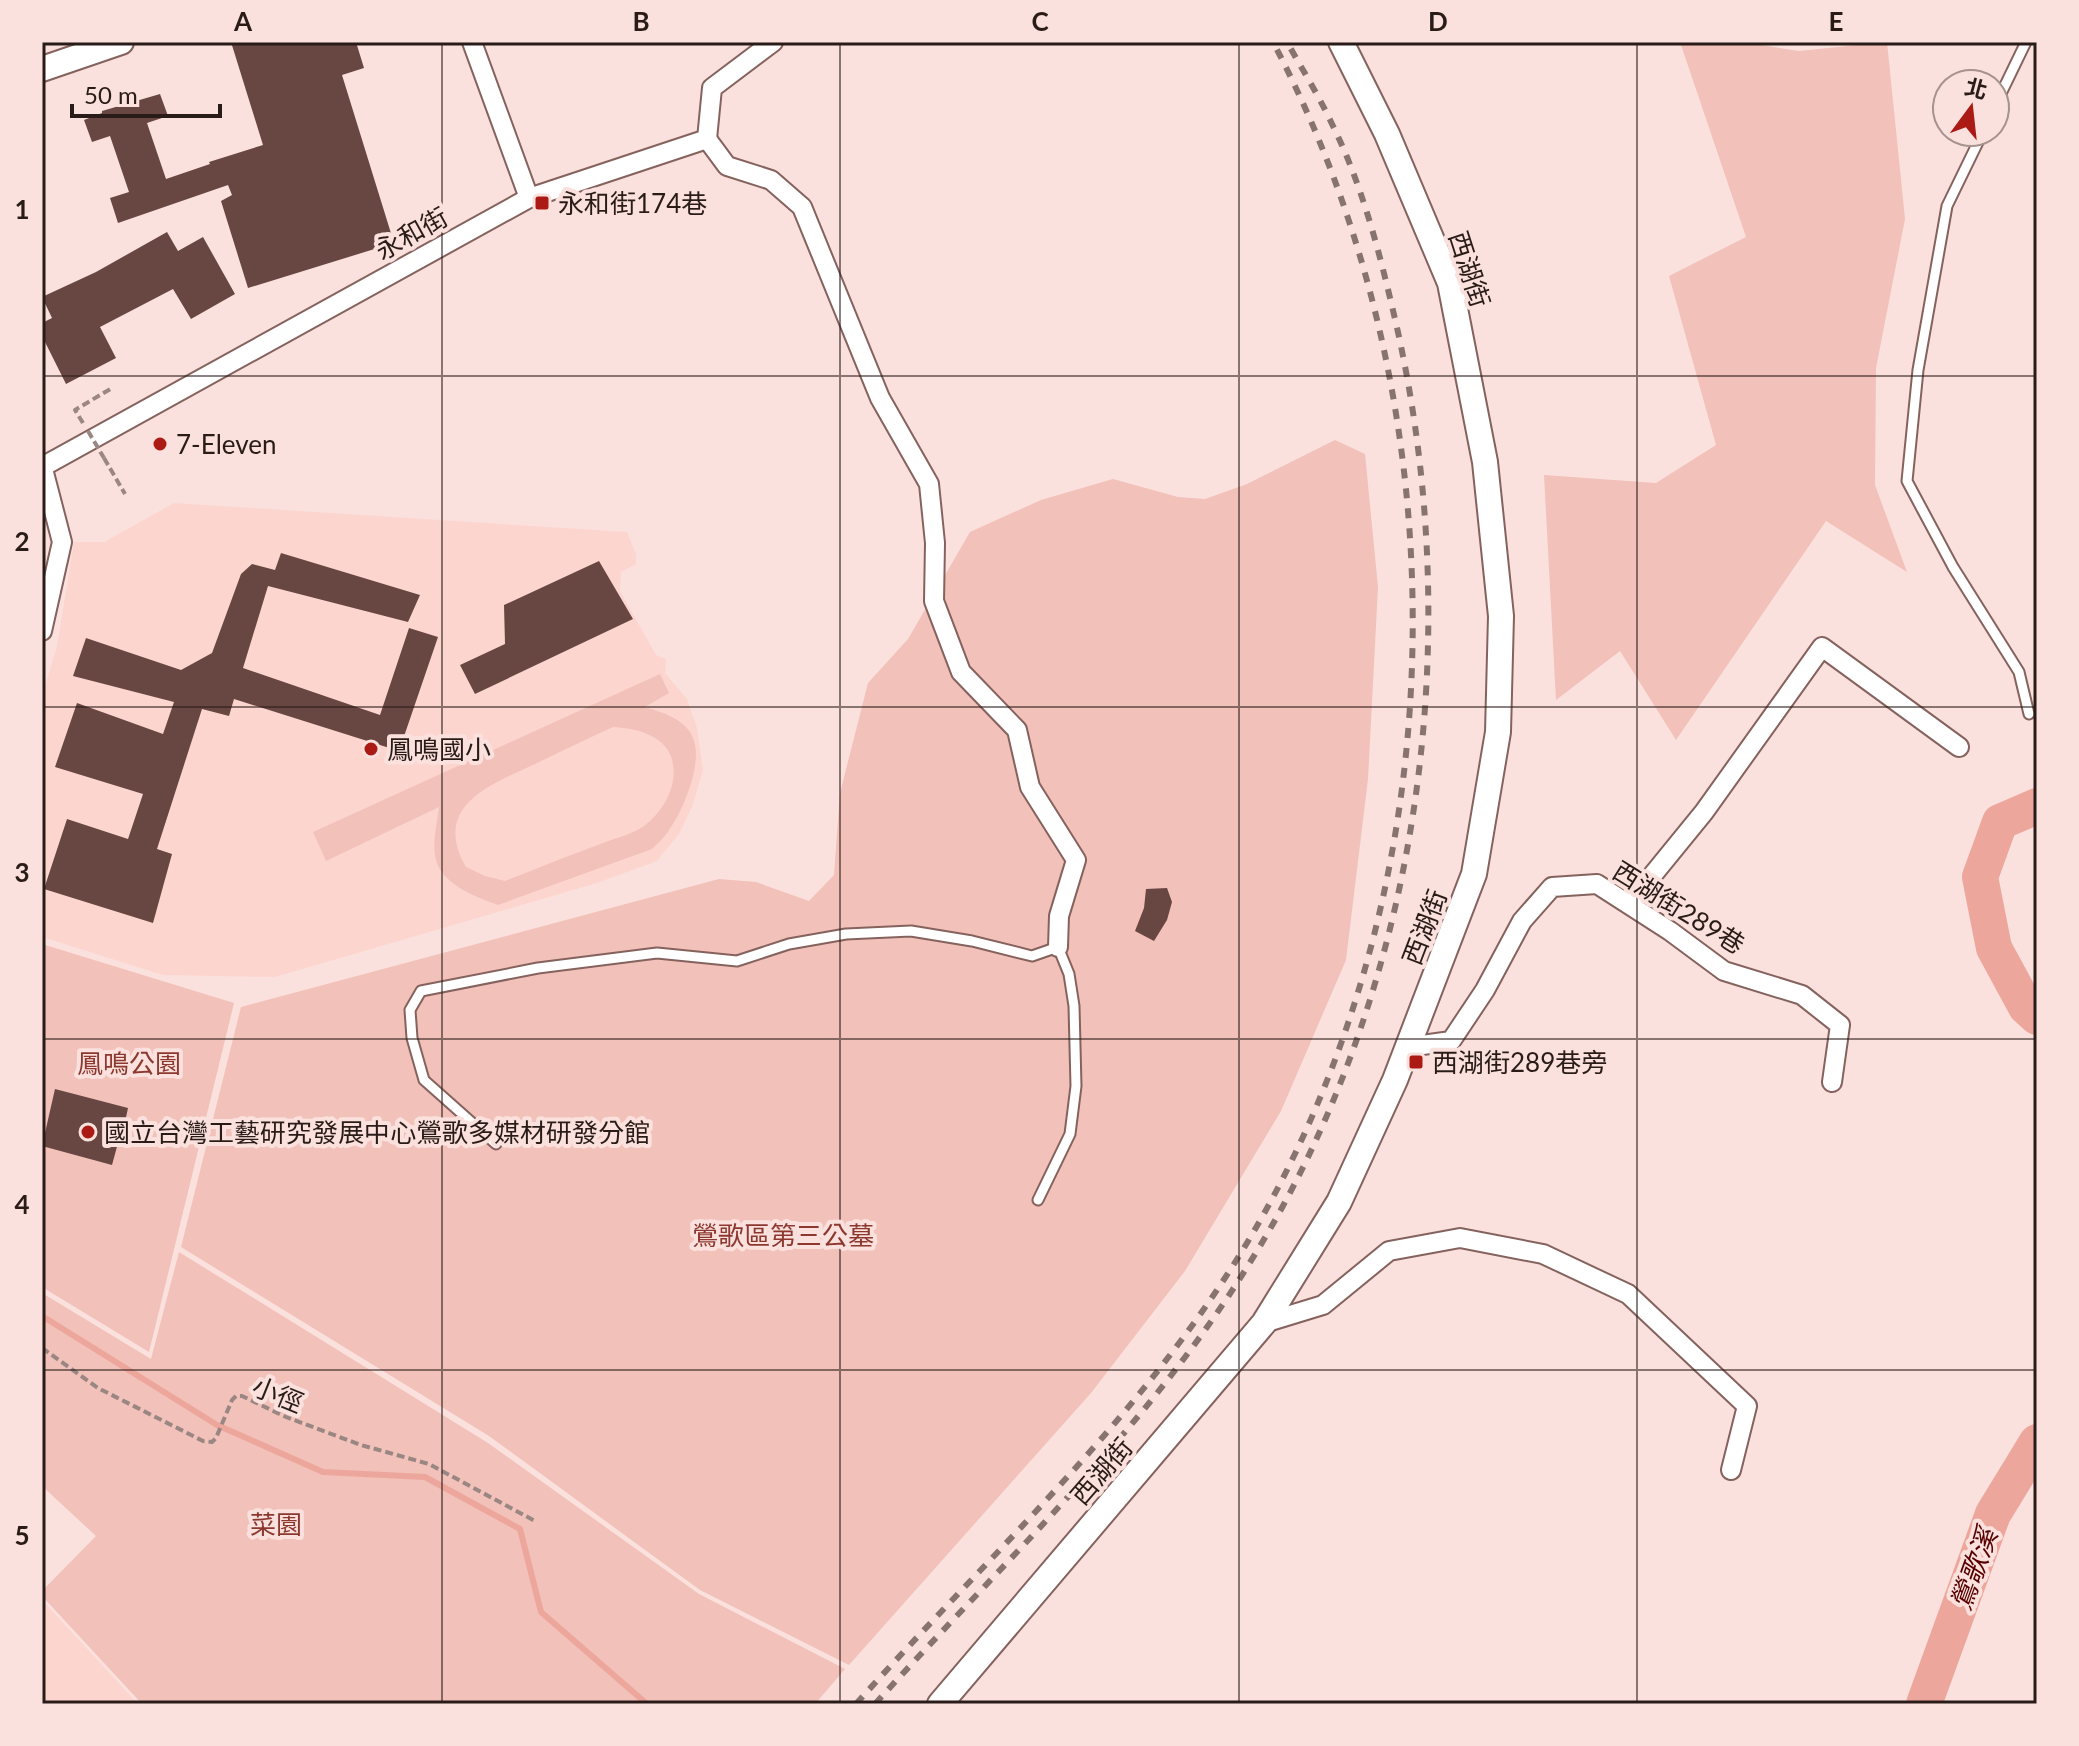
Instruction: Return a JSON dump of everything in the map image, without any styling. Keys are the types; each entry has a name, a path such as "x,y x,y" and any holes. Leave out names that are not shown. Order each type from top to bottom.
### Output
{"street":[{"path":"42,69 121,42"},
{"path":"472,42 529,198"},
{"path":"773,42 712,88 707,139 727,166 771,180 802,207 880,398 929,484 935,543 934,601 961,672 1017,730 1030,787 1076,860 1059,916 1058,947"},
{"name":"西湖街","path":"940,1704 1264,1323 1339,1202 1408,1047 1474,874 1498,732 1501,616 1485,462 1450,283 1387,134 1341,42"},
{"name":"永和街","path":"42,466 529,198 707,139"},
{"path":"42,466 62,542 42,631"},
{"path":"1629,904 1704,812 1822,647 1959,747"},
{"name":"西湖街289巷","path":"1408,1047 1451,1041 1485,990 1522,921 1552,887 1597,884 1724,971 1802,995 1840,1025 1832,1082"},
{"path":"1264,1323 1323,1305 1389,1251 1460,1238 1543,1254 1628,1294 1747,1406 1731,1470"}],"lane":[{"path":"2011,73 2026,42"},
{"path":"1975,148 1947,206 1918,370 1907,481 1953,567 2019,672 2029,714"},
{"path":"496,1144 424,1080 412,1038 410,1010 421,991 538,968 657,953 737,961 789,944 846,934 911,931 972,941 1032,956 1058,947 1069,974 1074,1006 1076,1086 1070,1134 1038,1200"}],"path":[{"path":"112,388 75,410 125,494"},
{"name":"小徑","path":"42,1348 111,1395 203,1441 212,1442 216,1438 232,1400 242,1396 286,1417 361,1445 429,1464 535,1521"}],"shaded area":[{"name":"鳳鳴國小","path":"174,503 627,532 636,554 636,564 621,572 620,591 656,655 666,659 665,673 687,699 697,728 703,770 692,807 679,834 657,861 597,883 275,977 163,975 42,937 42,696 57,646 74,542 104,542"},
{"path":"42,1600 138,1704 42,1704"}],"green space":[{"path":"1680,42 1742,42 1799,51 1887,42 1905,219 1876,368 1875,485 1907,572 1826,521 1676,740 1620,651 1556,700 1544,475 1656,483 1716,445 1669,276 1746,237"},
{"name":"鶯歌區第三公墓","path":"1335,440 1365,454 1378,587 1368,779 1346,960 1281,1111 1185,1271 1091,1393 849,1665 700,1590 489,1436 181,1247 241,1007 719,879 756,882 809,901 834,875 840,793 868,683 908,639 970,532 1041,500 1113,479 1178,497 1205,499 1247,484"},
{"path":"660,674 669,693 645,707 681,722 694,741 695,762 685,800 667,833 652,849 498,905 463,890 441,871 434,849 439,807 326,861 313,832","holes":["613,727 654,737 671,756 674,776 669,795 652,819 630,834 505,881 466,867 457,846 456,828 470,800 500,780"]},
{"name":"鳳鳴公園","path":"42,944 234,1003 149,1352 42,1287"},
{"name":"菜園","path":"179,1252 488,1443 699,1594 845,1669 815,1704 142,1704 42,1596 42,1591 96,1536 42,1486 42,1293 151,1359"}],"building":[{"path":"231,42 356,42 364,68 342,75 394,243 248,288 221,201 232,195 228,185 118,223 110,198 129,192 110,136 92,142 84,120 102,111 160,94 168,116 147,123 166,179 263,145"},
{"path":"167,232 178,251 203,237 235,294 191,319 173,289 100,327 116,358 66,384 42,336 42,323 52,318 42,297 96,272"},
{"path":"281,553 420,595 408,622 268,586 243,668 380,715 409,628 438,637 399,751 234,699 229,716 202,709 157,849 172,854 153,923 44,889 67,819 128,839 143,794 55,767 77,703 163,734 174,702 73,676 86,638 181,670 212,653 241,574 252,564 275,570"},
{"path":"599,561 633,619 475,694 460,665 505,644 504,605"},
{"path":"1167,888 1172,902 1167,920 1154,941 1135,931 1144,908 1146,889"},
{"name":"國立台灣工藝研究發展中心鶯歌多媒材研發分館","path":"55,1089 128,1108 125,1122 133,1124 128,1145 118,1143 112,1165 42,1146"}],"waterway":[{"name":"鶯歌溪","path":"2037,806 2000,822 1980,877 1994,948 2026,1007 2037,1017"},
{"path":"42,1316 217,1425 323,1472 425,1477 520,1529 541,1612 647,1704"},
{"name":"鶯歌溪","path":"1924,1704 1993,1514 2037,1442"}],"railway":[{"path":"856,1704 1094,1447 1183,1338 1223,1281 1301,1140 1359,989 1396,831 1412,669 1408,506 1383,345 1338,189 1273,42"},
{"path":"875,1704 1120,1438 1166,1382 1249,1264 1308,1157 1355,1044 1390,927 1414,806 1426,684 1427,561 1417,439 1395,319 1361,195 1343,147 1287,42"}],"place":[{"name":"永和街174巷","path":"542,203"},
{"name":"7-Eleven","path":"160,444"},
{"name":"鳳鳴國小","path":"371,749"},
{"name":"西湖街289巷旁","path":"1416,1062"},
{"name":"國立台灣工藝研究發展中心鶯歌多媒材研發分館","path":"88,1132"}]}
